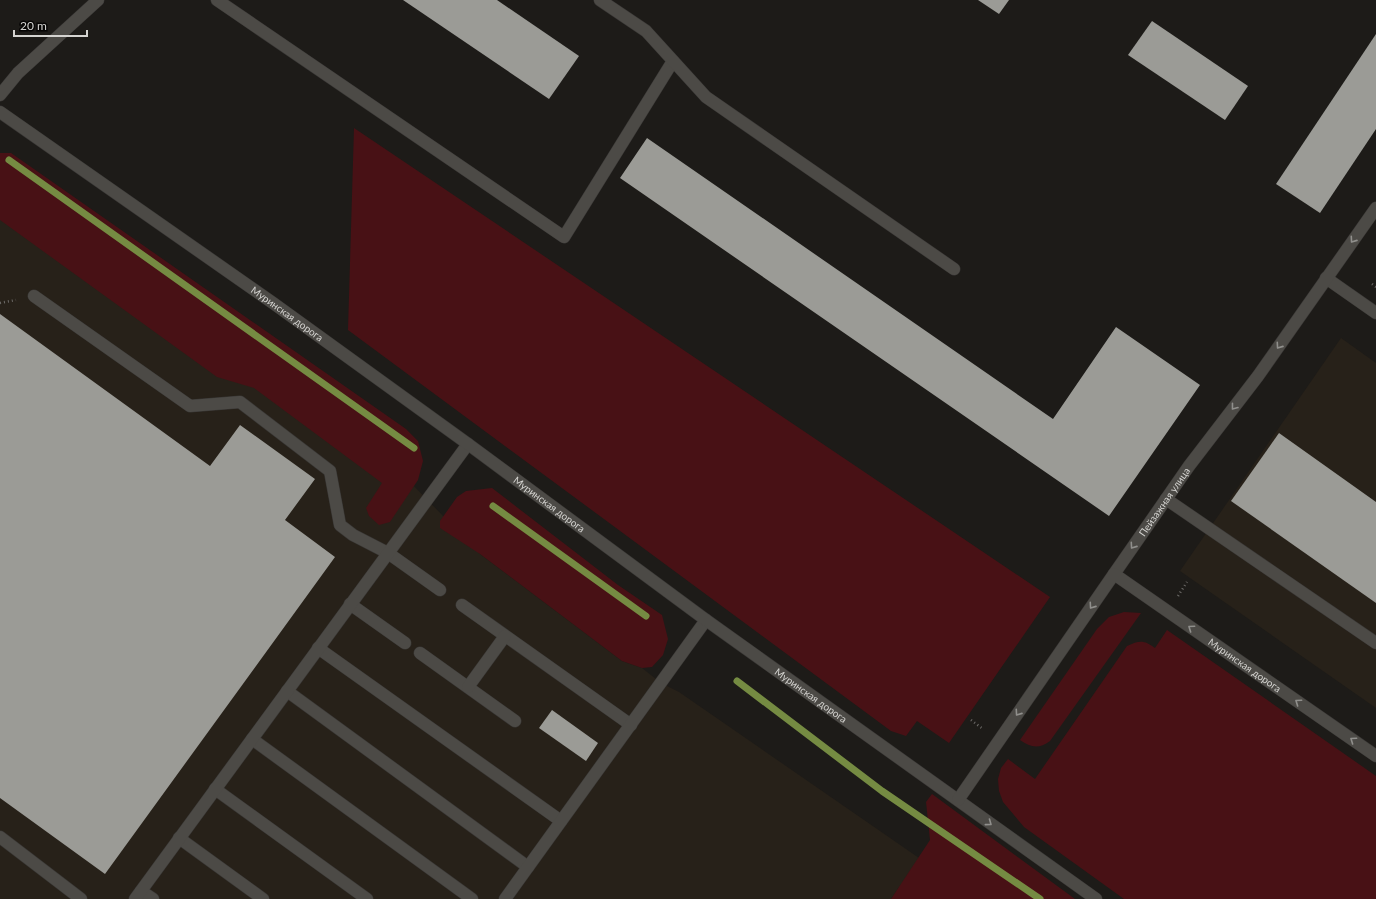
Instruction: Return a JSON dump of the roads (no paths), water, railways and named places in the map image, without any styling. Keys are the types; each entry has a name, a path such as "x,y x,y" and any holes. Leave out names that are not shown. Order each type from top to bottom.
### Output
{"street":[{"path":"0,95 18,73 98,0"},
{"path":"217,0 564,236 673,61"},
{"path":"600,0 646,32 706,97 954,270"},
{"name":"Муринская дорога","path":"0,112 273,303 468,444 706,620 1096,899"},
{"name":"Пейзажная улица","path":"958,800 1189,466 1258,376 1376,208"},
{"path":"1326,278 1376,313"},
{"path":"34,296 190,406 240,402 330,471 340,525 353,535 388,553 440,590"},
{"path":"153,899 138,895 468,444"},
{"path":"1166,499 1376,643"},
{"name":"Муринская дорога","path":"1114,574 1376,756"},
{"path":"350,604 404,642"},
{"path":"462,605 631,724"},
{"path":"505,899 706,620"},
{"path":"468,687 505,636"},
{"path":"318,648 561,821"},
{"path":"420,653 515,721"},
{"path":"287,691 528,867"},
{"path":"252,739 472,899"},
{"path":"215,790 367,899"},
{"path":"0,837 81,899"},
{"path":"179,838 264,899"}],"waterway":[{"path":"9,160 414,448"},
{"path":"493,506 646,616"},
{"path":"737,681 882,791 1040,899"}]}
